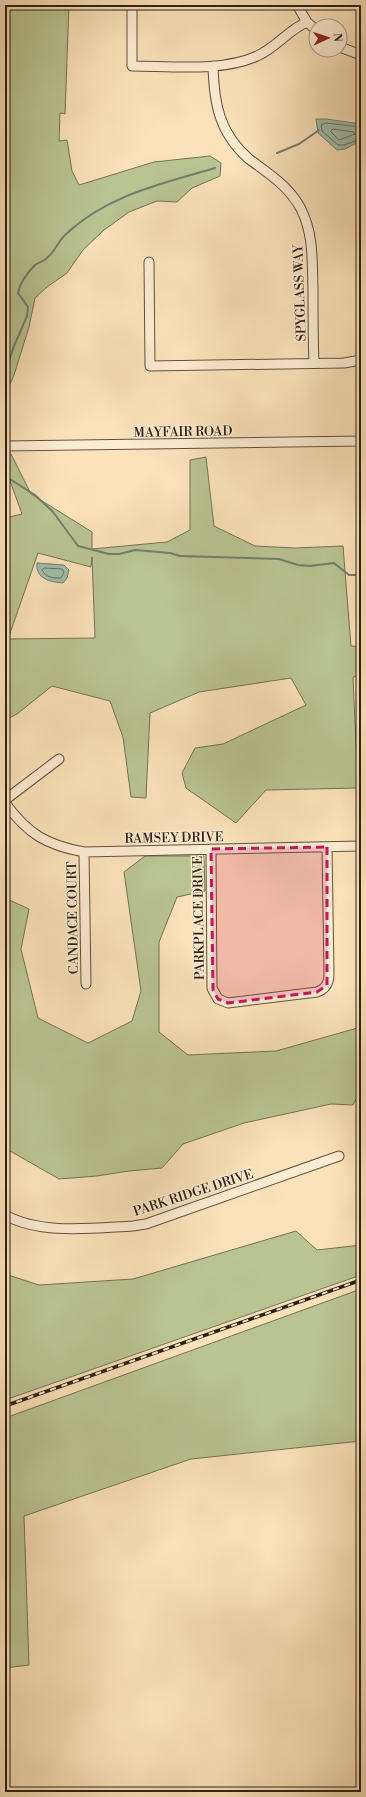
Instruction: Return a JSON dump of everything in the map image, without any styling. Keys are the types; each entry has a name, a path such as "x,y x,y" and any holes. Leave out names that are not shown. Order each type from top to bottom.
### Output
{"street":[{"path":"132,5 132,66 213,66 234,64 259,56 299,26 307,22 297,5"},
{"path":"348,50 361,54"},
{"name":"SPYGLASS WAY","path":"213,66 215,102 223,125 230,138 249,158 286,187 306,219 312,246 314,363"},
{"path":"149,262 150,366 344,363 361,360"},
{"name":"MAYFAIR ROAD","path":"6,446 361,441"},
{"path":"5,802 58,759"},
{"name":"RAMSEY DRIVE","path":"5,802 23,825 37,836 62,848 84,852 361,846"},
{"name":"PARKPLACE DRIVE","path":"210,849 212,988 218,999 228,1003 320,991 327,985 329,974 327,847"},
{"name":"CANDACE COURT","path":"84,852 86,984"},
{"name":"PARK RIDGE DRIVE","path":"5,1215 31,1225 48,1228 100,1228 144,1224 339,1156"}],"highlighted area":[{"path":"327,847 327,985 317,992 228,1003 218,999 213,990 211,849"}],"green space":[{"path":"5,5 69,5 65,114 60,113 59,141 67,140 72,171 79,185 154,162 210,156 221,163 220,176 192,188 177,202 157,201 129,212 104,230 83,250 67,273 47,287 35,298 29,327 14,375 5,396"},
{"path":"11,454 31,494 92,532 92,549 167,542 190,530 190,460 206,457 214,526 255,546 295,548 343,546 351,646 361,647 361,676 353,677 358,788 266,790 236,823 186,788 182,773 195,748 223,744 306,705 291,678 199,692 150,713 146,798 131,797 123,737 110,701 52,686 17,714 5,720 5,518 22,514 5,467 5,456","holes":["38,553 91,567 92,557 95,638 8,639"]},
{"path":"145,856 204,856 205,891 177,897 159,942 159,1032 188,1055 276,1051 361,1027 361,1090 353,1105 331,1104 244,1123 183,1144 162,1168 59,1179 5,1148 5,1021 7,1015 5,1011 5,898 29,909 21,949 38,1018 88,1043 132,1021 141,991 124,872"},
{"path":"296,1231 317,1250 361,1245 361,1275 5,1400 5,1274 39,1285 133,1279"},
{"path":"361,1289 361,1441 191,1459 24,1516 29,1665 5,1668 5,1418"}],"water":[{"path":"316,119 361,124 361,141 345,149 337,150 318,133"},
{"path":"37,563 64,565 69,570 67,578 63,583 45,579 39,573"}],"waterway":[{"path":"277,153 299,144 319,130"},
{"path":"5,373 14,346 27,316 28,307 18,293 21,285 32,268 47,258 65,235 81,221 117,200 136,192 215,168"},
{"path":"5,476 35,495 53,512 78,546 109,554 119,554 135,550 170,553 180,556 279,559 298,565 310,566 334,563 349,575 361,575"}],"railway":[{"path":"5,1406 361,1280"}]}
